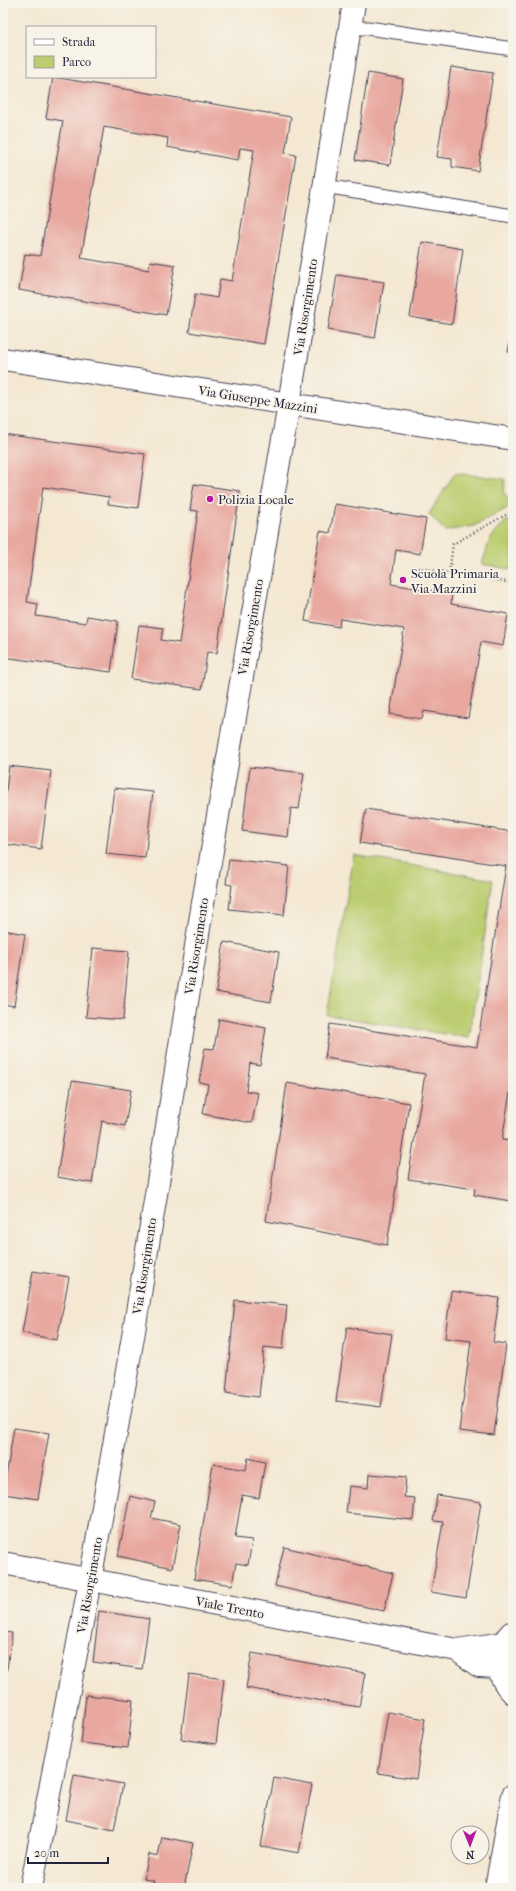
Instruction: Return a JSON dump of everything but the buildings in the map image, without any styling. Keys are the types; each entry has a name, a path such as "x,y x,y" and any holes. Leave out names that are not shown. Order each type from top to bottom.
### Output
{"street":[{"name":"Via Risorgimento","path":"31,1888 90,1580 134,1331 204,895 289,404 354,3"},
{"name":"Via Giuseppe Mazzini","path":"3,359 513,439"},
{"name":"Viale Trento","path":"3,1564 457,1650 508,1637"},
{"path":"508,1637 499,1654 498,1667 502,1679 513,1693"},
{"name":"Viale Trento","path":"457,1650 479,1666 498,1667"},
{"path":"496,1888 513,1795"}],"lane":[{"path":"350,28 368,28 513,49"},
{"path":"324,186 513,216"}],"path":[{"path":"449,573 453,544 513,511"},
{"path":"418,568 513,583"}],"green space":[{"path":"455,473 505,479 504,495 513,499 513,504 474,526 445,531 429,514"},
{"path":"513,520 513,570 482,564 490,539 506,521"},
{"path":"354,855 493,880 469,1038 327,1015"}],"place":[{"name":"Polizia Locale","path":"210,499"},
{"name":"Scuola Primaria Via Mazzini","path":"403,580"}]}
